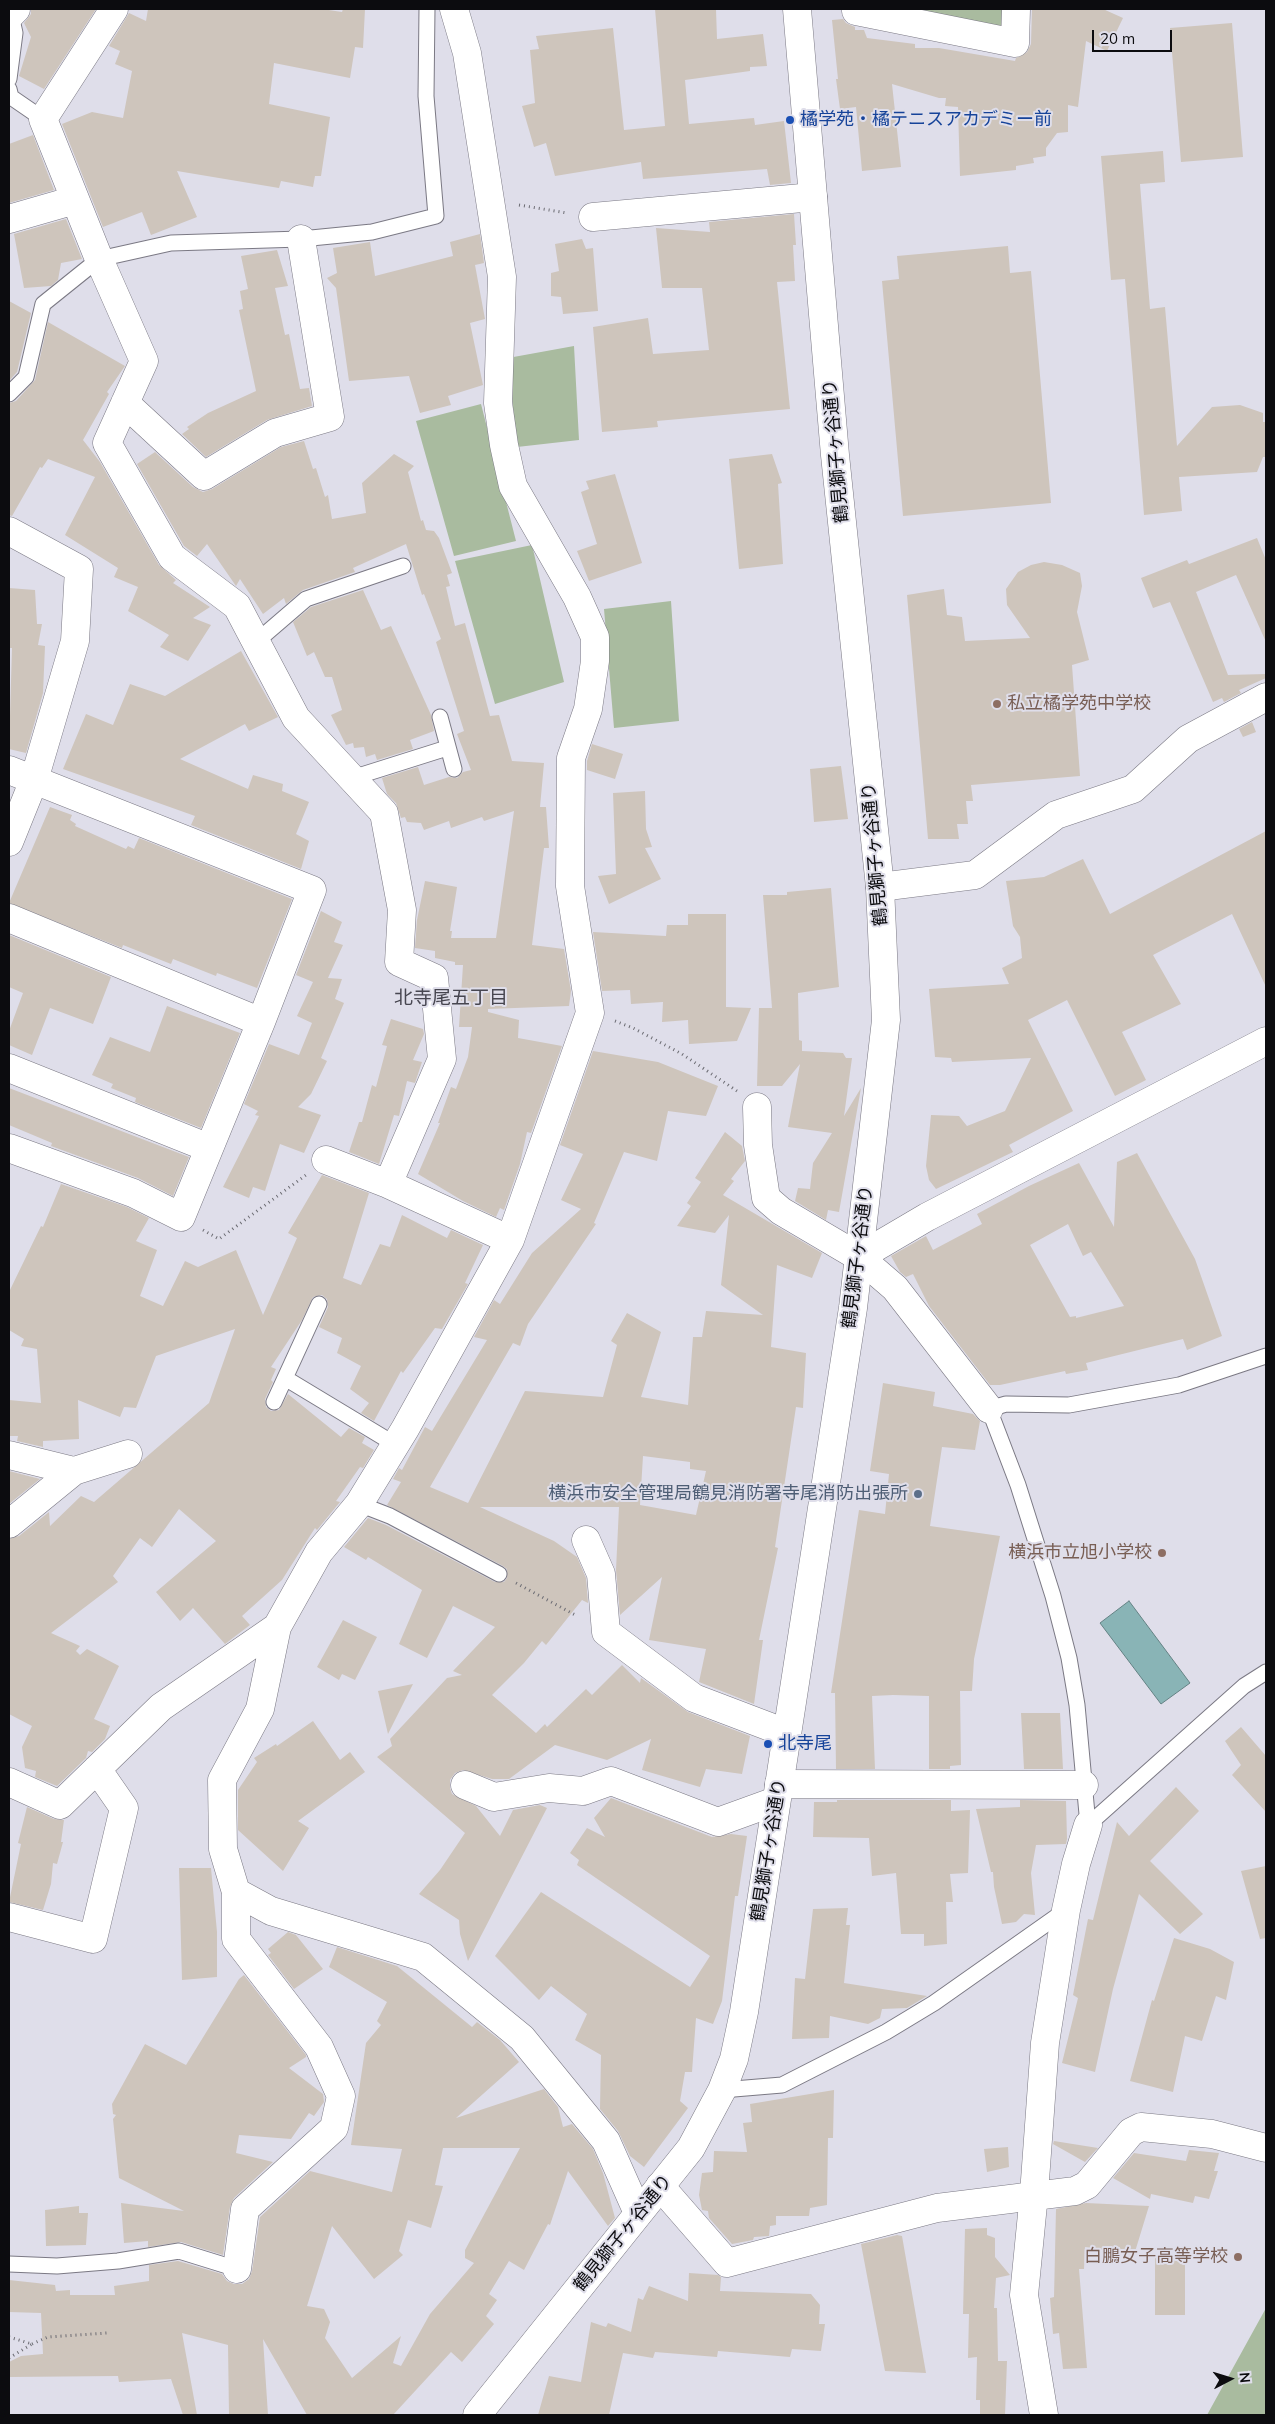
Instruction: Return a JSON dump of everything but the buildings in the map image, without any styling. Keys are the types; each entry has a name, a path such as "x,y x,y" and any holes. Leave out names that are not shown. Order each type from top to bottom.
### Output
{"street":[{"path":"114,9 44,119 99,259 144,361 107,443 172,557 237,606 296,718 384,813 402,910 399,962 434,978 442,1059 388,1184"},
{"path":"237,2269 245,2209 334,2128 340,2096 319,2047 236,1939 236,1892 224,1849 222,1780 260,1709 277,1627 319,1552 359,1504 396,1444 510,1240 590,1013 570,886 571,758 588,709 595,661 595,637 577,597 514,486 508,462 498,403 502,277 467,53 454,9"},
{"name":"鶴見獅子ヶ谷通り","path":"477,2415 691,2148 722,2090 734,2059 744,2012 853,1308 886,1020 880,886 835,455 797,9"},
{"path":"856,11 1015,43 1016,9"},
{"path":"593,217 813,197"},
{"path":"9,219 75,200"},
{"path":"125,403 204,476 275,433 330,417 301,239"},
{"path":"9,531 79,569 75,642 34,780 9,842"},
{"path":"880,886 976,874 1056,815 1133,789 1188,739 1266,697"},
{"path":"9,770 312,890 261,1022 181,1217 133,1193 9,1148"},
{"path":"9,918 261,1022"},
{"path":"859,1257 927,1217 1266,1041"},
{"path":"9,1068 209,1148"},
{"path":"757,1106 758,1145 766,1198 781,1211 859,1257 895,1288 989,1410"},
{"path":"326,1160 388,1184 510,1240"},
{"path":"9,1524 74,1471 128,1454"},
{"path":"9,1455 74,1471"},
{"path":"586,1540 601,1574 606,1632 694,1698 786,1733"},
{"path":"11,1790 60,1805 161,1707 277,1627"},
{"path":"9,1918 93,1939 124,1808 97,1769"},
{"path":"465,1785 494,1797 549,1788 583,1791 611,1781 718,1822 778,1792 1084,1785"},
{"path":"1044,2415 1024,2296 1046,2043 1066,1910 1076,1864 1088,1825"},
{"path":"236,1892 271,1911 422,1957 522,2038 606,2141 638,2213"},
{"path":"660,2186 727,2263 937,2208 1034,2194 1074,2191 1087,2185 1131,2132 1141,2127 1212,2134 1266,2148"}],"lane":[{"path":"9,394 26,377 43,304 99,259 171,244 301,239 372,232 436,216 426,96 427,9"},
{"path":"9,79 15,33 12,13"},
{"path":"9,89 11,97 44,119"},
{"path":"256,642 306,599 403,566"},
{"path":"440,717 454,770"},
{"path":"352,778 447,748"},
{"path":"274,1402 319,1304"},
{"path":"1088,1825 1077,1705 1069,1658 1018,1485 989,1410 1006,1404 1069,1405 1179,1385 1266,1356"},
{"path":"285,1378 396,1444"},
{"path":"359,1504 390,1516 499,1574"},
{"path":"1088,1825 1244,1686 1266,1672"},
{"path":"722,2090 782,2085 886,2032 934,2003 1066,1910"},
{"path":"9,2264 57,2266 118,2261 179,2251 237,2269"}],"path":[{"path":"492,210 518,205 593,217"},
{"path":"590,1013 634,1028 682,1054 757,1106"},
{"path":"181,1217 218,1239 326,1160"},
{"path":"499,1574 606,1632"},
{"path":"9,2358 48,2337 107,2333"},
{"path":"9,2337 32,2344"}],"shaded area":[{"path":"906,9 1005,9 1005,28"},
{"path":"574,346 579,440 517,447 508,358"},
{"path":"481,404 516,541 454,556 416,421"},
{"path":"532,545 564,682 495,704 455,561"},
{"path":"671,601 679,721 614,728 604,609"},
{"path":"1129,1601 1190,1683 1161,1704 1100,1623"},
{"path":"1266,2308 1266,2415 1207,2415"}],"place":[{"name":"橘学苑・橘テニスアカデミー前","path":"790,120"},
{"name":"私立橘学苑中学校","path":"997,704"},
{"name":"横浜市安全管理局鶴見消防署寺尾消防出張所","path":"918,1494"},
{"name":"横浜市立旭小学校","path":"1162,1553"},
{"name":"北寺尾","path":"768,1744"},
{"name":"白鵬女子高等学校","path":"1238,2257"}],"district":[{"name":"北寺尾五丁目","path":"451,998"}]}
